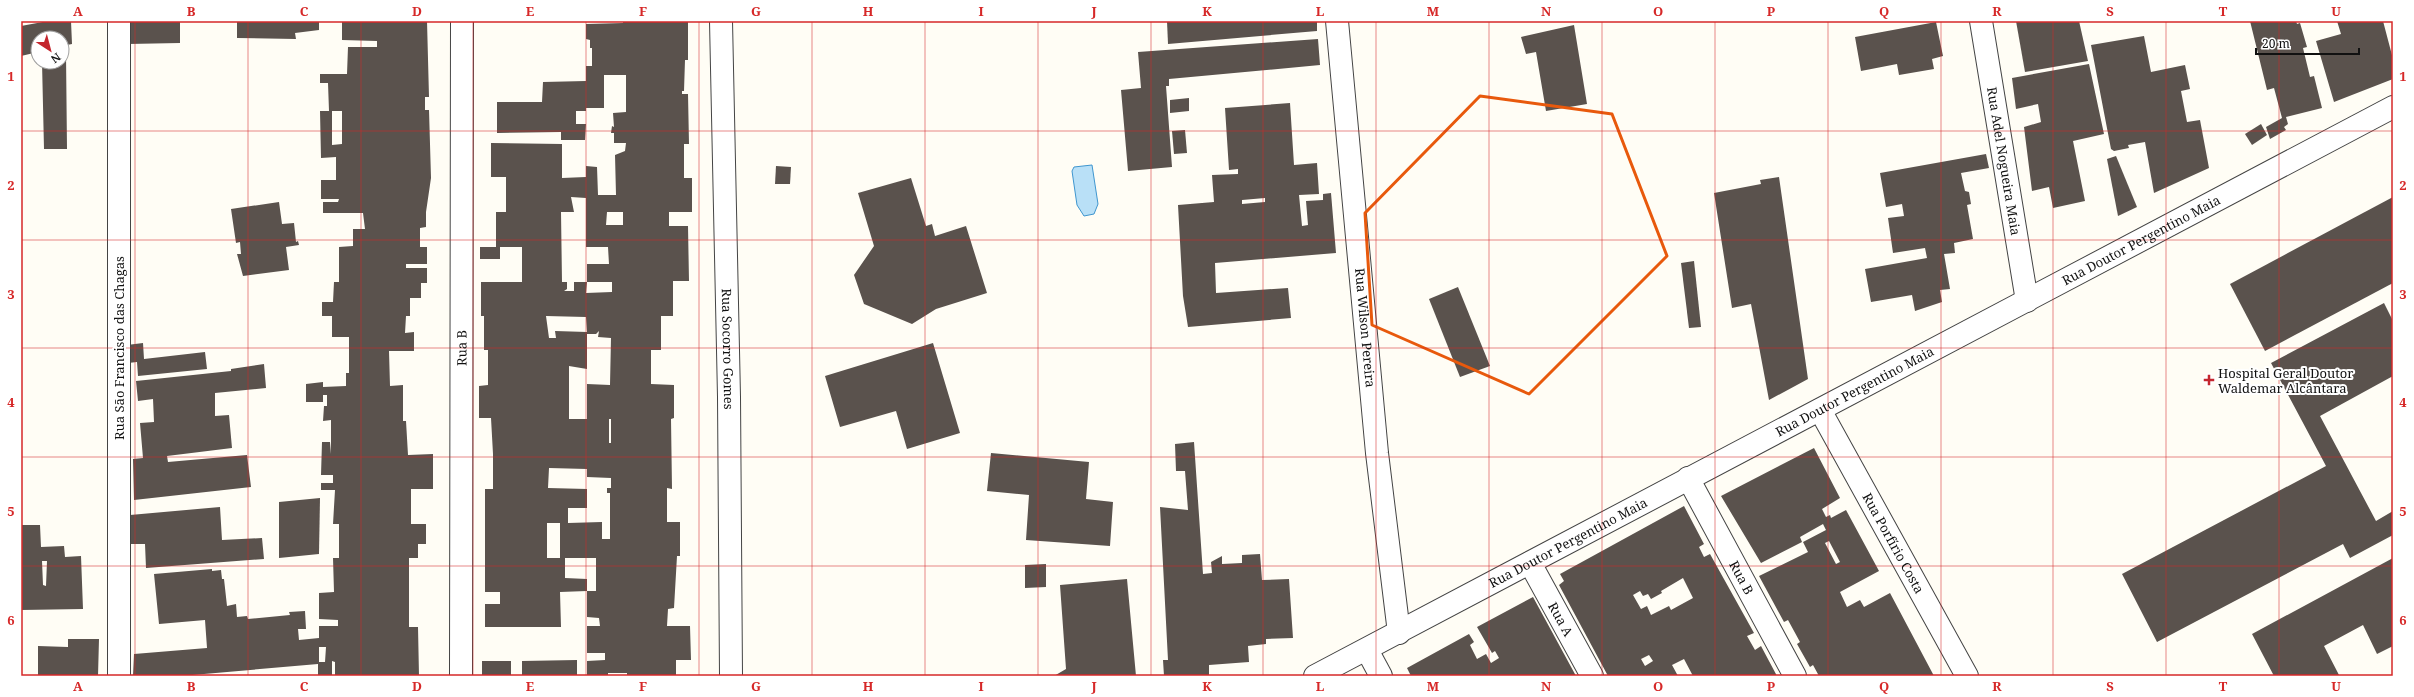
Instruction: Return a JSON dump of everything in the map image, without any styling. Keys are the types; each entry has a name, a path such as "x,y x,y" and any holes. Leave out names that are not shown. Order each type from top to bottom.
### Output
{"street":[{"name":"Rua São Francisco das Chagas","path":"118,676 119,21"},
{"name":"Rua B","path":"461,676 462,21"},
{"name":"Rua Socorro Gomes","path":"721,21 729,397 731,676"},
{"name":"Rua Wilson Pereira","path":"1337,21 1378,453 1399,633"},
{"name":"Rua Adel Nogueira Maia","path":"1981,21 2027,301"},
{"name":"Rua Doutor Pergentino Maia","path":"1315,676 1367,650 1688,478 1820,410 2393,107"},
{"name":"Rua Porfírio Costa","path":"1820,410 1967,676"},
{"name":"Rua B","path":"1688,478 1795,676"},
{"name":"Rua A","path":"1530,563 1592,676"},
{"path":"1367,650 1381,676"}],"highlighted area":[{"path":"1480,96 1612,114 1667,256 1529,394 1372,325 1365,213"}],"water":[{"path":"1092,165 1098,204 1094,214 1084,216 1077,205 1072,171 1074,167"}],"building":[{"path":"48,21 71,21 72,44 70,44 70,30 30,30 30,54 21,56 21,26"},
{"path":"128,21 180,21 180,43 128,44"},
{"path":"237,21 319,21 319,30 295,33 296,39 237,38"},
{"path":"342,21 427,21 429,97 425,97 425,110 429,110 431,178 426,212 426,227 420,228 420,247 427,247 427,264 406,264 406,268 427,268 427,283 421,283 421,298 410,298 410,316 406,316 405,333 414,332 414,351 389,351 390,386 403,385 403,421 406,421 408,455 433,454 433,489 411,489 411,524 426,524 426,544 418,544 418,558 409,558 409,627 418,627 419,676 335,676 335,662 332,661 332,676 318,676 318,664 181,676 133,676 134,654 207,648 205,620 159,624 154,574 212,569 212,571 221,570 222,579 224,579 227,606 236,604 237,617 247,616 248,619 290,615 289,612 305,611 306,629 298,629 299,640 319,638 319,626 338,626 338,620 319,619 319,593 334,592 333,558 339,558 339,524 333,524 335,490 321,490 321,483 333,483 333,475 321,475 322,442 330,442 331,454 331,420 323,421 324,406 327,406 327,395 323,395 323,402 306,402 306,384 323,382 323,387 346,386 346,373 349,373 349,337 332,337 332,316 322,316 322,302 333,302 334,282 339,282 339,247 353,246 353,229 365,229 363,213 323,213 323,202 338,202 339,199 321,199 321,180 336,180 336,157 321,158 320,111 329,111 328,83 320,83 320,74 347,74 348,47 377,47 377,41 342,40","holes":["332,111 342,111 342,144 332,145","319,647 326,647 325,662 319,662"]},
{"path":"623,21 688,21 688,60 685,60 684,91 682,91 682,94 688,94 689,144 684,144 684,178 692,178 692,212 669,212 669,226 688,226 689,281 673,281 673,316 661,316 661,350 651,350 651,384 674,385 674,418 671,419 672,489 667,488 667,522 680,522 680,556 677,556 674,608 668,609 667,626 690,626 691,660 676,660 676,676 627,676 627,673 608,673 608,676 587,676 587,661 605,660 605,653 587,653 587,626 600,626 599,618 587,617 587,591 560,592 561,627 485,627 485,604 500,604 500,592 485,592 485,489 493,489 493,454 491,418 479,418 479,386 488,385 488,350 484,350 484,316 481,316 481,282 522,282 522,247 500,247 500,259 480,259 480,247 496,247 496,212 506,212 506,177 491,177 491,143 562,144 562,178 586,177 586,166 597,167 598,195 616,195 615,155 625,151 626,143 614,143 614,133 611,133 612,126 614,127 613,113 626,112 626,75 604,75 604,108 586,108 586,111 576,111 576,124 586,124 585,140 561,140 561,132 497,133 497,102 542,102 543,82 586,81 586,66 592,66 592,48 590,48 590,40 586,39 586,24 623,23","holes":["571,197 586,198 586,247 608,247 609,264 587,264 587,282 574,282 574,291 564,291 567,289 567,282 562,282 561,212 574,212","607,212 623,212 623,225 606,225","587,282 612,282 612,292 586,293","546,316 586,317 587,332 555,331 556,338 549,338","599,331 598,337 611,338 610,385 587,384 587,419 569,419 569,366 587,369 587,334 596,334","609,419 611,419 611,443 609,443","549,468 587,469 587,477 611,478 611,488 607,488 607,493 610,493 610,539 602,539 602,522 568,523 568,508 587,508 587,489 548,488","547,523 560,523 560,558 547,558","565,558 596,558 596,591 587,591 587,579 565,578"]},
{"path":"1167,21 1317,21 1317,31 1168,44"},
{"path":"2016,21 2079,21 2088,61 2025,72"},
{"path":"2250,21 2296,21 2297,24 2300,23 2307,47 2303,48 2310,77 2314,76 2322,108 2286,117 2288,124 2284,127 2286,130 2270,139 2266,127 2282,118 2274,88 2267,90"},
{"path":"2337,21 2383,21 2393,59 2393,79 2334,102 2316,41 2341,34"},
{"path":"1936,22 1943,56 1932,59 1934,69 1899,75 1897,64 1861,71 1855,37"},
{"path":"1574,25 1587,104 1546,111 1536,52 1526,54 1521,37"},
{"path":"2144,36 2151,72 2185,65 2190,89 2181,91 2187,122 2200,120 2209,168 2154,193 2145,142 2128,145 2129,148 2114,151 2111,149 2091,45"},
{"path":"1318,39 1320,65 1169,79 1169,86 1166,86 1172,167 1128,171 1121,90 1141,88 1138,52"},
{"path":"2089,64 2104,134 2073,141 2085,201 2053,208 2049,187 2032,191 2024,127 2041,122 2038,104 2016,109 2012,78"},
{"path":"42,70 66,70 67,149 44,149"},
{"path":"1189,98 1189,111 1170,113 1170,100"},
{"path":"1290,103 1294,165 1317,163 1319,194 1299,195 1302,226 1308,225 1306,201 1323,200 1323,194 1331,193 1336,253 1215,263 1216,293 1288,288 1291,318 1188,327 1183,296 1178,205 1214,202 1212,175 1238,174 1238,169 1229,170 1225,108","holes":["1265,198 1265,202 1242,204 1242,200"]},
{"path":"2261,124 2267,135 2252,145 2245,134"},
{"path":"1185,130 1187,153 1174,154 1172,131"},
{"path":"1986,154 1989,168 1961,173 1965,191 1969,192 1971,204 1967,205 1973,239 1954,243 1955,253 1944,254 1950,289 1940,290 1942,302 1915,311 1912,295 1871,302 1865,269 1927,258 1925,248 1893,253 1888,218 1904,216 1902,204 1886,207 1880,173"},
{"path":"2116,156 2137,207 2118,216 2107,159"},
{"path":"776,166 791,167 790,184 775,184"},
{"path":"1779,177 1808,379 1769,400 1751,304 1732,308 1714,193 1761,184 1760,180"},
{"path":"911,178 926,226 932,224 935,236 966,226 987,293 936,309 912,324 864,304 854,275 874,246 858,193"},
{"path":"2393,197 2393,283 2265,351 2230,284"},
{"path":"279,202 282,224 294,223 296,242 298,241 299,245 286,247 289,270 243,276 237,254 241,254 240,242 236,243 231,209"},
{"path":"1694,261 1701,327 1689,328 1681,263"},
{"path":"1458,287 1490,366 1460,377 1429,299"},
{"path":"2384,303 2393,321 2393,376 2320,416 2376,521 2393,511 2393,535 2350,558 2343,544 2157,642 2122,574 2326,466 2271,363"},
{"path":"143,343 144,359 205,352 207,369 138,376 137,362 128,363 127,345"},
{"path":"933,343 960,433 907,449 896,411 840,427 825,376"},
{"path":"264,364 266,388 215,393 215,416 229,415 232,448 167,456 168,462 247,455 251,487 134,500 133,459 143,458 140,423 154,422 153,399 138,401 136,381 231,371 231,369"},
{"path":"1194,442 1203,574 1212,573 1211,562 1222,556 1222,564 1242,563 1242,555 1260,554 1262,580 1289,579 1293,638 1266,639 1266,644 1248,646 1249,662 1209,665 1209,676 1164,676 1163,660 1168,660 1160,507 1188,510 1185,471 1176,471 1175,444"},
{"path":"1814,448 1840,498 1822,509 1826,517 1830,515 1831,518 1846,510 1879,571 1840,592 1847,607 1860,600 1864,607 1890,593 1934,676 1819,676 1813,665 1810,667 1797,644 1800,642 1788,620 1784,622 1759,576 1808,552 1803,542 1826,530 1823,524 1800,537 1802,542 1761,563 1721,496","holes":["1829,541 1840,562 1836,564 1825,543"]},
{"path":"991,453 1089,462 1086,499 1113,502 1110,546 1026,540 1029,495 987,491"},
{"path":"320,498 319,554 279,558 279,502"},
{"path":"1684,506 1704,544 1699,547 1704,557 1710,554 1754,633 1747,636 1755,650 1761,646 1777,676 1693,676 1684,659 1672,665 1678,676 1608,676 1559,585 1564,581 1560,574","holes":["1683,578 1693,598 1671,610 1669,606 1651,615 1647,606 1641,609 1633,595 1640,591 1643,596 1648,594 1651,599 1662,593 1661,591","1649,655 1653,661 1645,666 1641,659"]},
{"path":"220,507 222,540 262,538 264,559 146,568 145,544 131,544 130,515"},
{"path":"21,525 40,525 41,547 64,546 65,557 81,556 83,609 21,610","holes":["42,561 47,561 46,586 43,585"]},
{"path":"2393,558 2393,646 2377,654 2363,625 2324,646 2339,675 2274,676 2252,634"},
{"path":"1046,564 1046,587 1025,588 1025,565"},
{"path":"1127,579 1136,676 1054,676 1066,669 1060,585"},
{"path":"1533,597 1576,676 1411,676 1407,668 1469,634 1474,642 1470,645 1477,659 1486,654 1491,663 1499,658 1495,651 1492,653 1477,627"},
{"path":"68,639 99,639 98,676 38,676 38,646 68,647"},
{"path":"577,660 577,676 522,676 522,661"},
{"path":"482,661 511,661 511,676 482,676"}],"place":[{"name":"Hospital Geral Doutor Waldemar Alcântara","path":"2209,380"}]}
